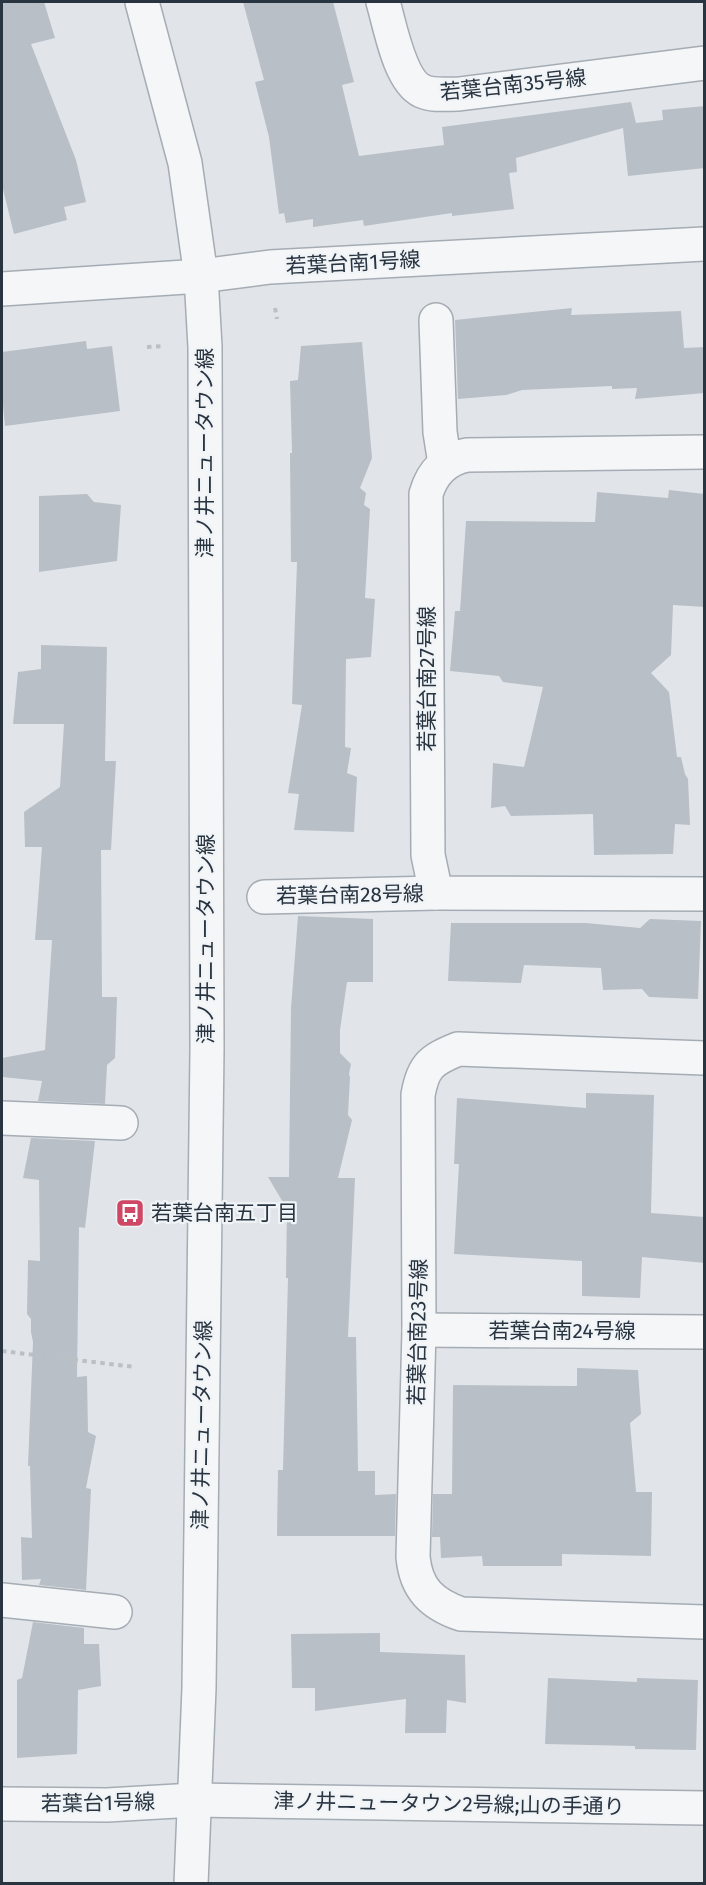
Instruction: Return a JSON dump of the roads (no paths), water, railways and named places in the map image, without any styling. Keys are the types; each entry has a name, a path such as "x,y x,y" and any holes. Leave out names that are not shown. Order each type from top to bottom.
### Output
{"street":[{"name":"津ノ井ニュータウン線","path":"142,2 185,163 201,276 205,347 207,1050 199,1688 191,1884"},
{"name":"若葉台南35号線","path":"383,2 401,64 414,86 423,92 459,94 705,63"},
{"name":"若葉台南1号線","path":"2,289 201,276 270,267 705,244"},
{"path":"435,320 440,432 445,464 457,457 467,455 705,452"},
{"name":"若葉台南27号線","path":"436,893 428,855 426,494 435,473 445,464"},
{"path":"436,893 705,894"},
{"name":"若葉台南28号線","path":"264,897 436,893"},
{"name":"若葉台南23号線","path":"705,1058 458,1049 430,1064 421,1077 418,1095 419,1330 414,1557 419,1582 432,1600 446,1609 461,1614 705,1622"},
{"path":"2,1119 121,1123"},
{"name":"若葉台南24号線","path":"419,1330 705,1332"},
{"path":"2,1600 115,1612"},
{"name":"若葉台1号線","path":"2,1804 107,1805 194,1800"},
{"name":"津ノ井ニュータウン2号線;山の手通り","path":"194,1800 705,1808"}],"place":[{"name":"若葉台南五丁目","path":"130,1213"}]}
